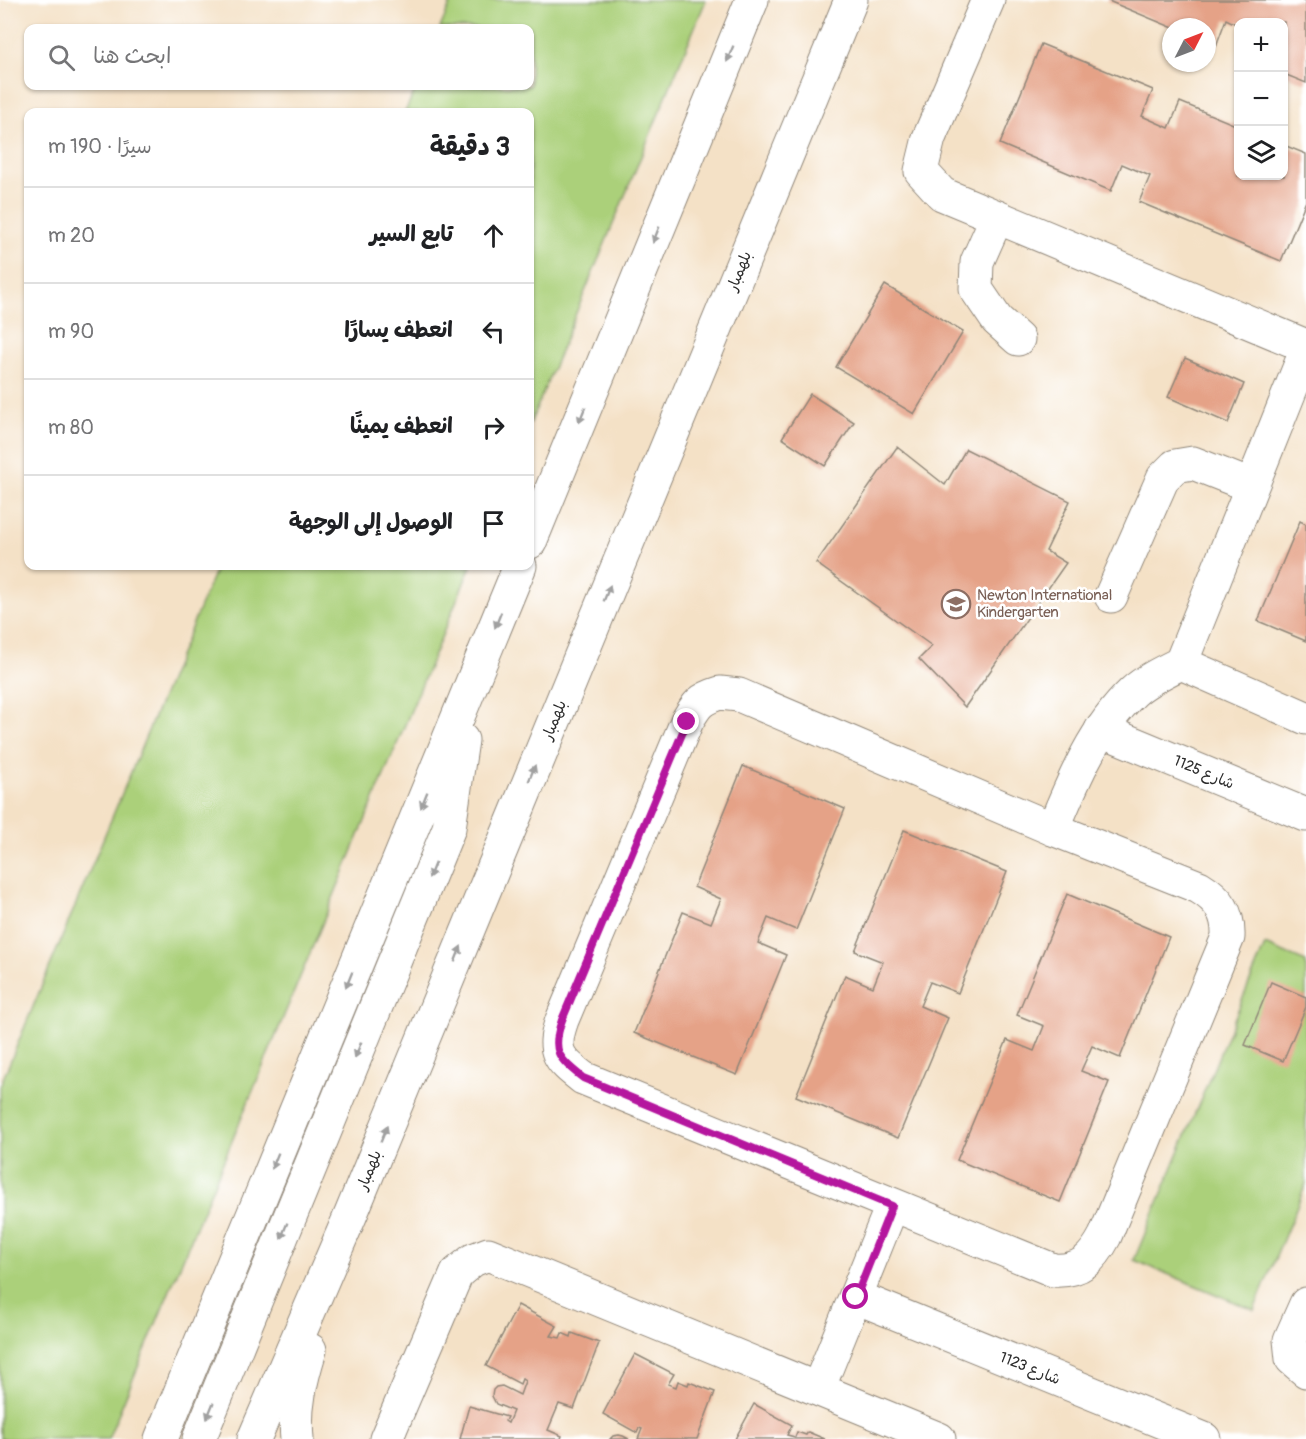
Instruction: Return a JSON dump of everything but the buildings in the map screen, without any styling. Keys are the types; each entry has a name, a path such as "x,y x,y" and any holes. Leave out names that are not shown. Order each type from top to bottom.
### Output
{"street":[{"path":"534,532 752,0"},
{"name":"بلهمبار","path":"254,1439 351,1214 850,0"},
{"path":"988,0 929,138 921,171 942,194 1306,346"},
{"path":"997,217 977,262 976,289 997,320 1018,339"},
{"path":"1053,829 1072,783 1101,730 1134,691 1181,663 1306,351"},
{"path":"1111,597 1163,478 1175,465 1193,463 1251,486"},
{"path":"161,1439 518,570"},
{"path":"1181,663 1306,718"},
{"path":"199,1439 449,828 469,690"},
{"path":"720,693 739,696 1053,829 1199,887 1210,894 1222,907 1228,926 1228,937 1105,1236 1093,1256 1083,1266 1065,1271 1053,1270 583,1078 564,1063 556,1038 562,1020 687,722 695,707 704,698 720,693"},
{"name":"شارع 1125","path":"1101,730 1306,815"},
{"path":"818,1389 892,1206"},
{"path":"297,1439 295,1421 300,1382 351,1214"},
{"path":"386,1439 457,1273 473,1260 488,1254 939,1439"},
{"name":"شارع 1123","path":"856,1297 1204,1439"},
{"path":"1306,1304 1290,1340 1292,1359 1306,1371"}],"green space":[{"path":"452,0 706,0 534,414 534,108 407,108 415,90 534,90 534,24 442,24"},
{"path":"215,570 469,570 108,1439 0,1439 0,1086"},
{"path":"1265,945 1306,962 1306,1184 1254,1310 1134,1260"}],"place":[{"name":"Newton International Kindergarten","path":"956,604"}],"route":[{"path":"687,722 562,1020 556,1038 558,1050 564,1063 583,1078 892,1206 856,1297"}]}
